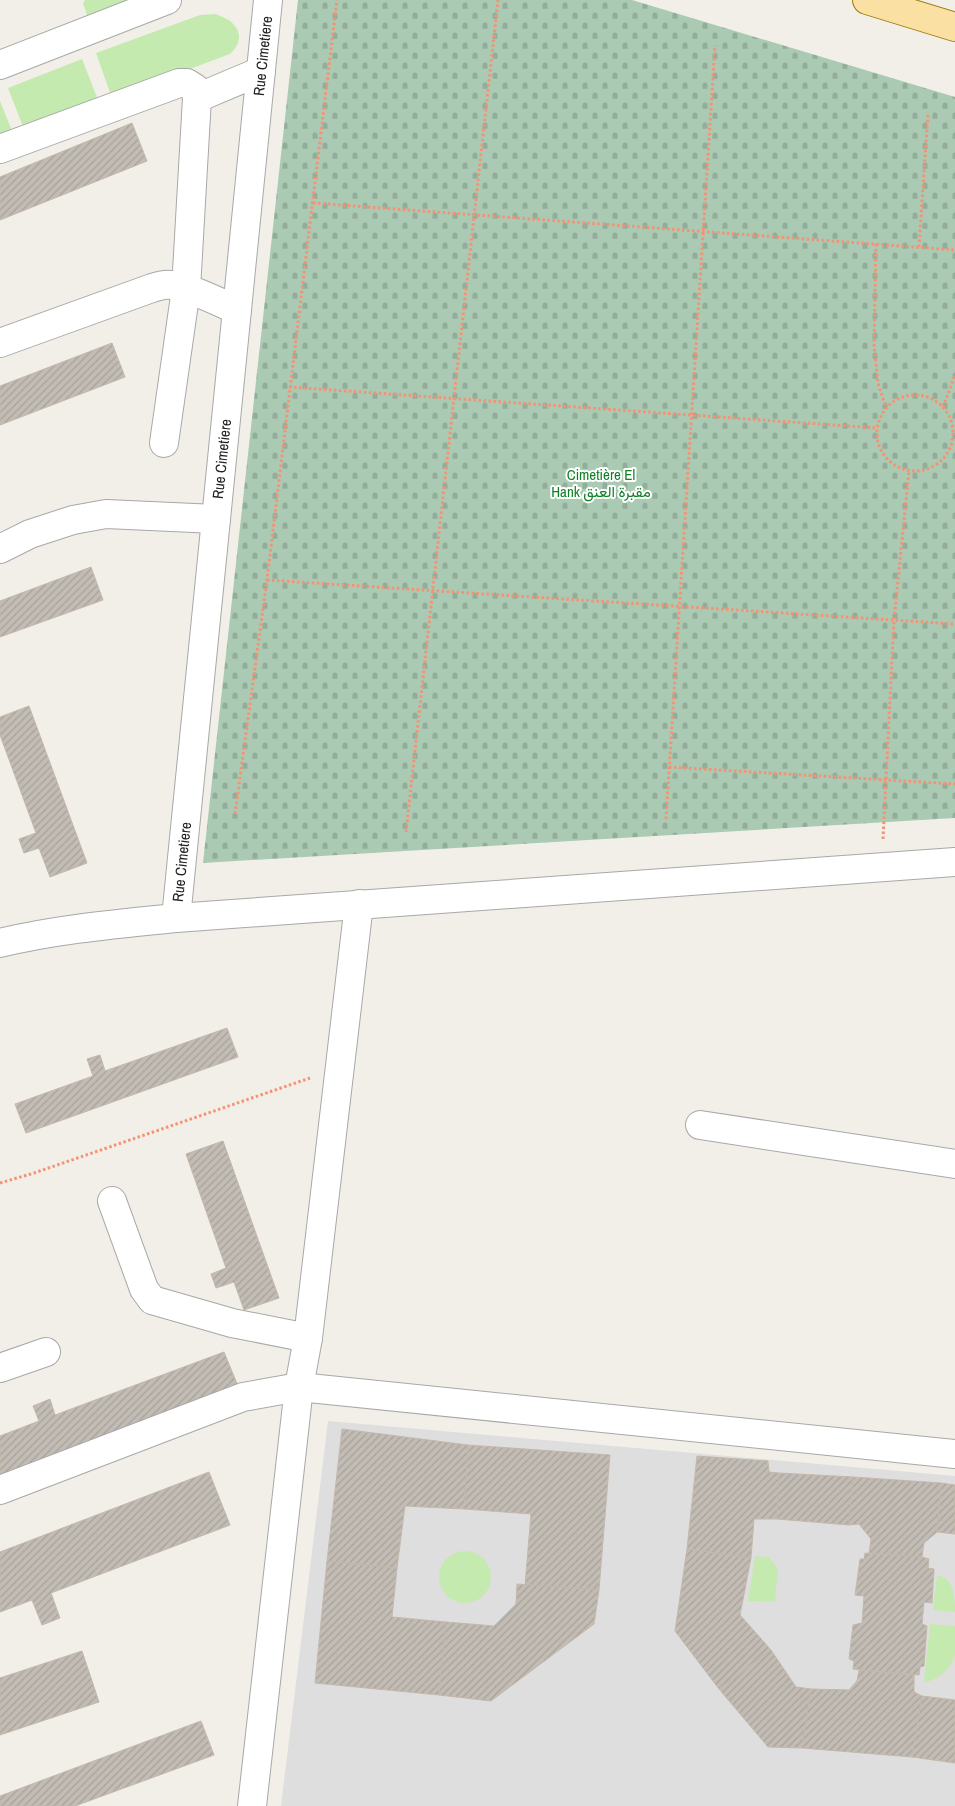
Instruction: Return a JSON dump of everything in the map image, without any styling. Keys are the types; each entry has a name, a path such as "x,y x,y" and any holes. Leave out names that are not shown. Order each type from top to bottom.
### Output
{"main road":[{"path":"867,0 955,27"}],"street":[{"path":"0,65 167,0"},
{"name":"Rue Cimetiere","path":"176,918 268,0"},
{"path":"197,98 261,71"},
{"path":"0,149 179,83 187,83 195,88 197,98 186,289 164,443"},
{"path":"0,343 152,288 174,285 237,310"},
{"path":"0,549 30,534 73,520 106,514 216,519"},
{"path":"0,943 20,938 121,923 176,918 955,862"},
{"path":"252,1806 299,1387 308,1338 359,904"},
{"path":"700,1125 955,1164"},
{"path":"112,1201 144,1290 152,1300 232,1323 308,1338"},
{"path":"0,1368 46,1352"},
{"path":"0,1490 243,1398 299,1387 955,1454"}],"path":[{"path":"235,814 267,580 337,0"},
{"path":"406,832 498,0"},
{"path":"666,819 715,45"},
{"path":"919,247 928,114"},
{"path":"313,203 955,250"},
{"path":"876,244 874,345 878,383 886,408"},
{"path":"943,408 955,375"},
{"path":"289,387 877,428"},
{"path":"919,395 932,399 943,408 950,419 954,432 950,449 940,462 925,470 909,470 895,466 884,456 878,443 877,428 886,408 897,399 904,396 919,395"},
{"path":"881,867 894,620 909,470"},
{"path":"267,580 955,624"},
{"path":"669,767 955,784"},
{"path":"0,1183 340,1068"}],"shaded area":[{"path":"328,1421 955,1476 955,1806 281,1806"}],"green space":[{"path":"85,0 143,0 89,21 83,3"},
{"name":"Cimetière El Hank مقبرة العنق","path":"298,0 632,0 955,97 955,818 203,863"},
{"path":"216,14 233,23 237,29 239,36 238,44 230,54 112,98 96,53 200,15"},
{"path":"82,59 98,100 24,129 8,88"},
{"path":"0,101 12,131 0,136"},
{"path":"465,1551 475,1553 483,1559 489,1567 491,1577 489,1587 483,1595 475,1601 465,1603 455,1601 447,1595 441,1587 439,1577 441,1567 447,1559 455,1553"},
{"path":"755,1556 769,1557 778,1569 775,1602 748,1601"},
{"path":"937,1575 947,1580 953,1589 955,1612 933,1610"},
{"path":"930,1624 955,1626 955,1654 951,1664 944,1672 934,1679 924,1682"}],"building":[{"path":"132,123 147,161 0,220 0,177"},
{"path":"112,343 125,377 0,425 0,386"},
{"path":"91,567 103,600 0,637 0,601"},
{"path":"29,706 87,863 50,877 39,848 24,853 19,839 36,833 0,735 0,717"},
{"path":"227,1028 238,1057 26,1133 15,1104 93,1076 87,1059 100,1055 105,1071"},
{"path":"223,1141 279,1298 244,1310 234,1282 216,1288 211,1274 226,1268 186,1154"},
{"path":"224,1352 238,1386 0,1477 0,1436 39,1421 33,1406 50,1399 55,1415"},
{"path":"342,1429 468,1445 464,1509 405,1506 397,1568 327,1561"},
{"path":"468,1445 610,1455 599,1590 525,1585 531,1514 464,1509"},
{"path":"697,1456 768,1461 769,1472 779,1473 777,1519 754,1519 751,1558 687,1549"},
{"path":"209,1472 230,1525 51,1593 60,1618 42,1625 32,1600 0,1612 0,1552"},
{"path":"779,1473 853,1477 849,1525 777,1519"},
{"path":"853,1477 941,1483 937,1532 924,1543 922,1557 869,1553 871,1539 859,1524 849,1525"},
{"path":"941,1483 955,1485 955,1534 937,1532"},
{"path":"687,1549 751,1558 740,1615 771,1650 719,1689 675,1631"},
{"path":"865,1553 922,1557 929,1559 928,1568 934,1569 932,1603 924,1602 922,1624 927,1626 924,1666 920,1667 919,1675 853,1669 854,1661 849,1659 853,1625 862,1623 864,1596 855,1595 860,1559 864,1559"},
{"path":"327,1561 397,1568 392,1617 446,1622 439,1695 315,1683"},
{"path":"517,1584 599,1590 594,1624 491,1701 439,1695 446,1622 494,1626 516,1604"},
{"path":"771,1650 796,1687 811,1689 802,1748 768,1747 719,1689"},
{"path":"82,1651 99,1702 0,1735 0,1678"},
{"path":"859,1670 914,1675 914,1692 922,1696 912,1757 802,1748 811,1689 849,1690 857,1681"},
{"path":"922,1696 955,1700 955,1763 912,1757"},
{"path":"201,1721 214,1755 75,1806 0,1806 0,1796"}]}
